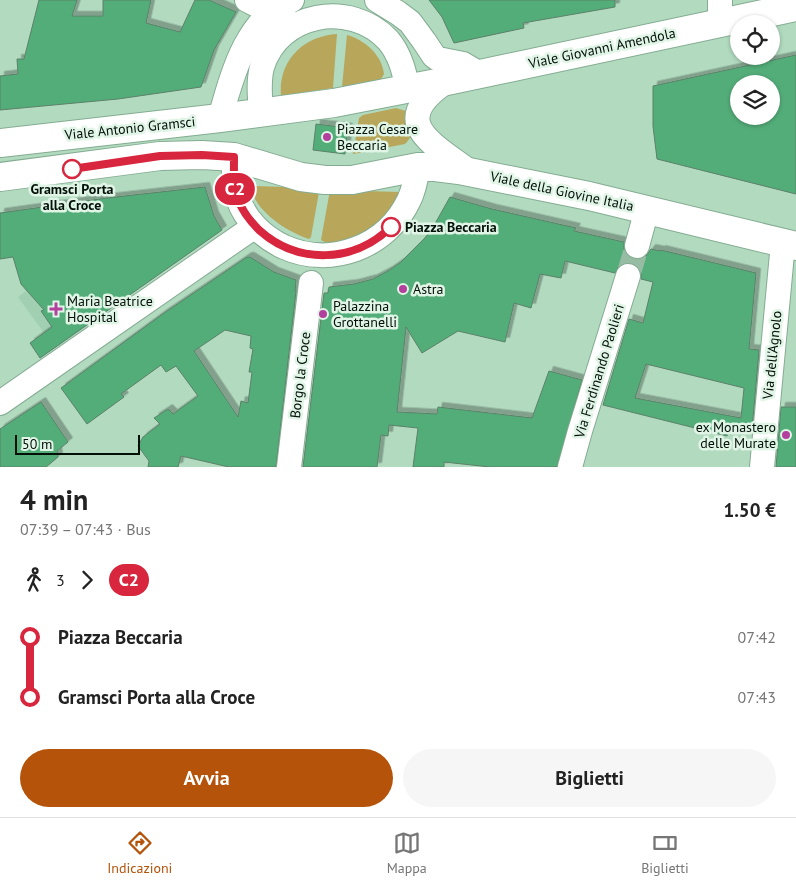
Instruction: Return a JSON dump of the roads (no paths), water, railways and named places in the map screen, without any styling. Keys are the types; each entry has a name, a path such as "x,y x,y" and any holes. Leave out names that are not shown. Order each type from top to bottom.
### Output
{"main road":[{"name":"Viale Giovanni Amendola","path":"408,89 480,74 720,11 796,7"},
{"path":"261,113 334,103 408,89"},
{"name":"Viale Antonio Gramsci","path":"0,142 261,113"},
{"path":"0,177 160,156 202,155 234,157"},
{"name":"Viale della Giovine Italia","path":"234,157 301,178 326,180 352,180 418,167 435,167 470,172 647,209 790,244"}],"street":[{"path":"247,0 282,6 294,24"},
{"path":"377,0 410,22 438,60 463,64 480,74"},
{"path":"220,118 244,49 260,24 282,6"},
{"path":"261,113 260,82 263,63 277,40 294,24 305,18 341,7 370,25 386,38 399,56 408,89"},
{"path":"448,81 425,99 419,113 418,126 424,137 470,172"},
{"path":"234,157 234,176 238,199 248,218 255,226 272,241 300,253 324,256 342,254 357,249 373,242 388,230 403,211 414,188 418,167"},
{"path":"637,246 647,209"},
{"path":"0,402 255,226"},
{"name":"Via dell'Agnolo","path":"762,467 790,244"},
{"name":"Via Ferdinando Paolieri","path":"570,467 628,276"},
{"name":"Borgo la Croce","path":"289,467 311,282"}],"tunnel":[{"path":"628,276 637,246"}],"place":[{"name":"Piazza Cesare Beccaria","path":"327,137"},
{"name":"Gramsci Porta alla Croce","path":"72,169"},
{"name":"Piazza Beccaria","path":"391,227"},
{"name":"Astra","path":"403,289"},
{"name":"Maria Beatrice Hospital","path":"56,309"},
{"name":"Palazzina Grottanelli","path":"323,314"},
{"name":"ex Monastero delle Murate","path":"786,435"}]}
